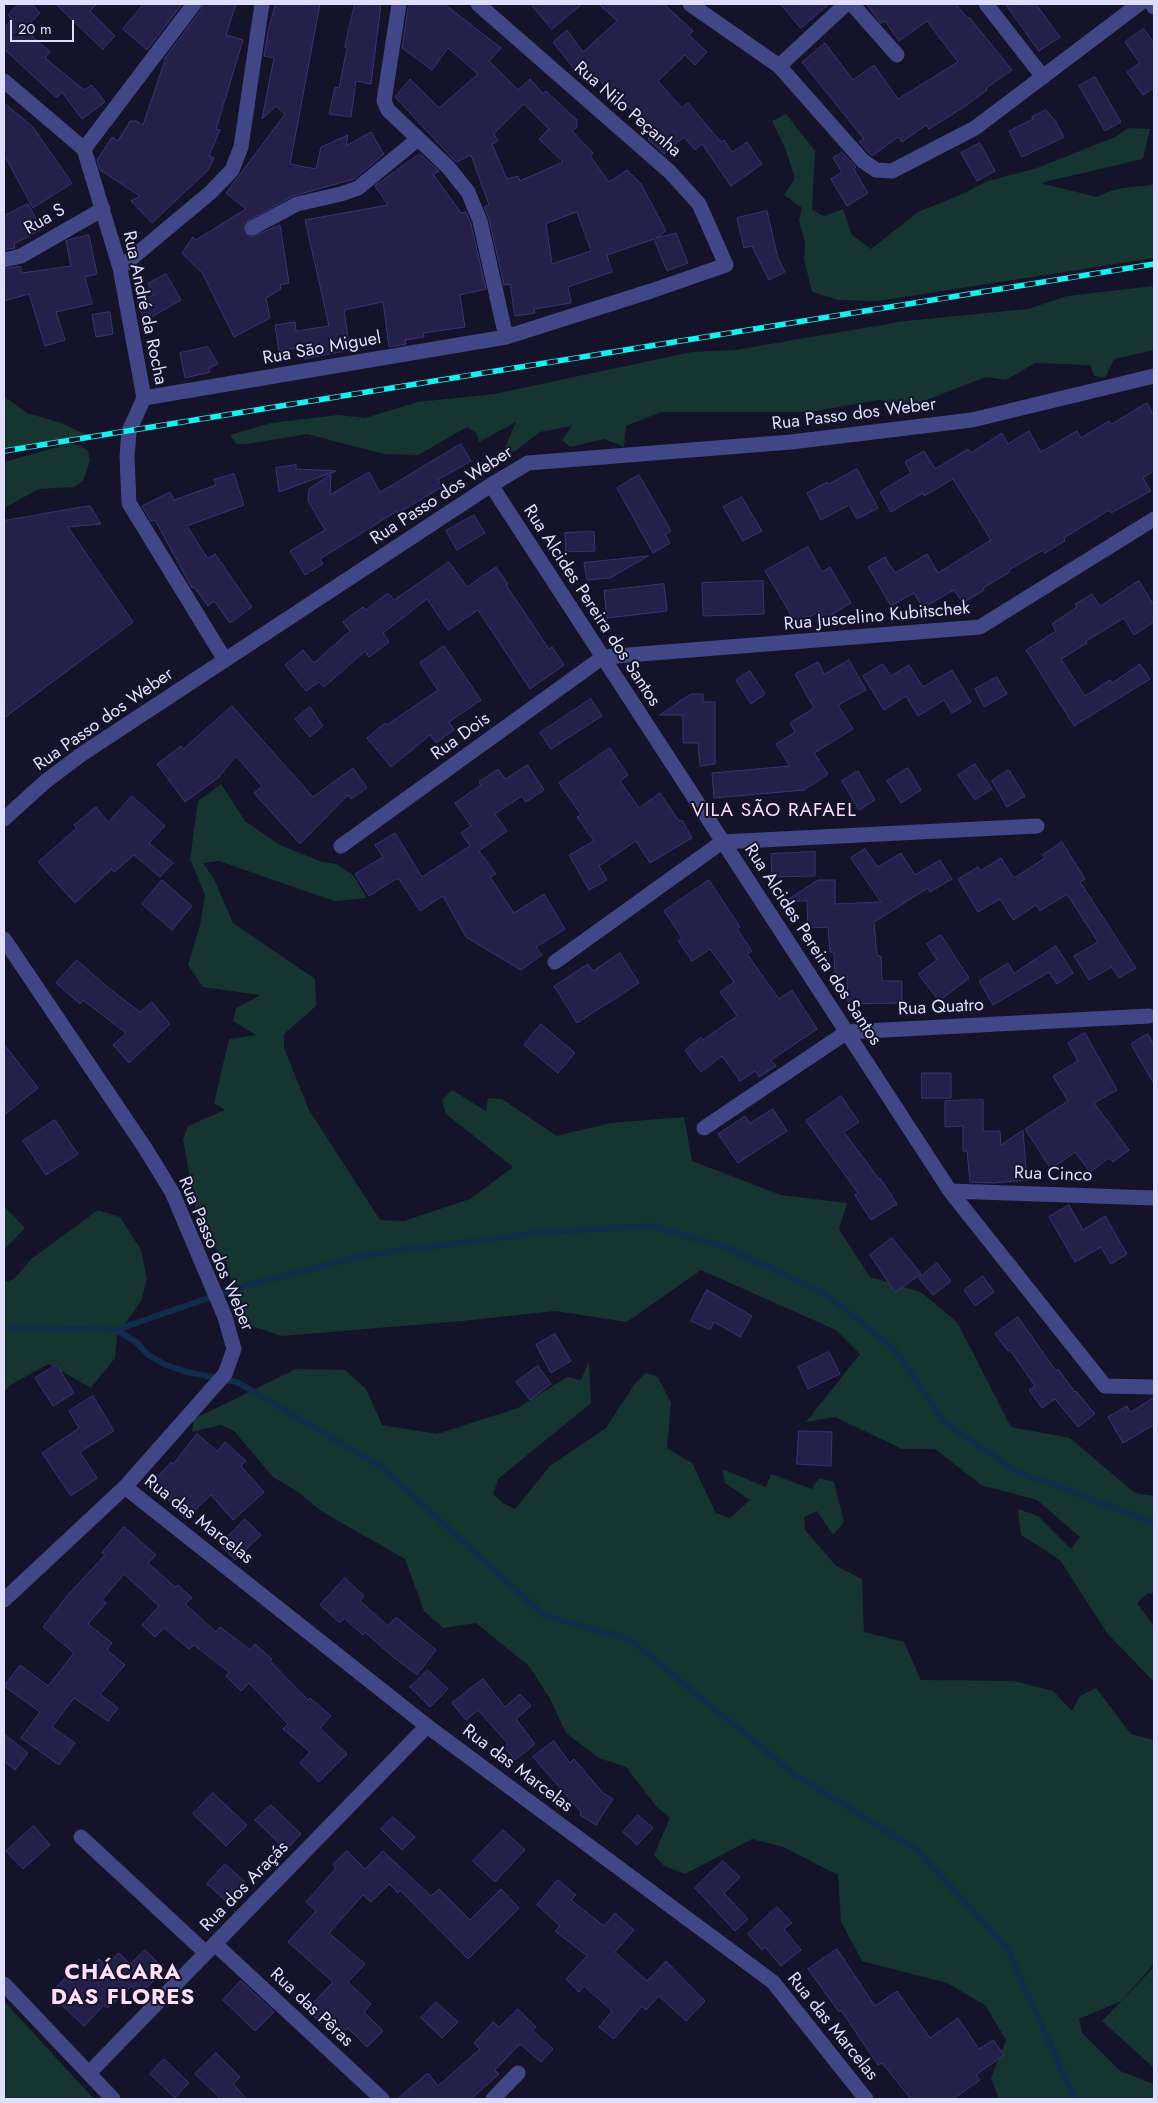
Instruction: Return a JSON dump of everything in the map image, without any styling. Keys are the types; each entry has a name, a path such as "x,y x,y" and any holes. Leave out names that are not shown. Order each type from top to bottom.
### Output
{"street":[{"path":"4,82 84,149 194,4"},
{"path":"120,268 211,192 232,170 241,147 262,4"},
{"path":"399,4 384,101 388,110 448,167 468,192 480,221 506,337"},
{"name":"Rua Nilo Peçanha","path":"478,4 670,172 698,204 726,265"},
{"path":"690,4 779,66 863,160 876,170 892,172 975,128 1140,4"},
{"path":"779,66 846,4"},
{"path":"852,4 897,54"},
{"path":"986,4 1043,77"},
{"path":"252,228 297,204 358,188 418,140"},
{"name":"Rua André da Rocha","path":"84,149 120,268 144,398 130,431 127,457 129,503 225,660"},
{"name":"Rua S","path":"4,260 21,256 103,209"},
{"name":"Rua São Miguel","path":"144,398 506,337 726,265"},
{"name":"Rua Passo dos Weber","path":"4,819 46,780 82,754 491,485 528,463 791,442 972,420 1154,376"},
{"name":"Rua Alcides Pereira dos Santos","path":"491,485 950,1191 1105,1386 1154,1387"},
{"name":"Rua Juscelino Kubitschek","path":"602,657 980,627 1154,519"},
{"name":"Rua Dois","path":"341,846 602,657"},
{"path":"555,962 722,842 1036,826"},
{"name":"Rua Passo dos Weber","path":"4,939 145,1148 172,1192 225,1317 234,1350 225,1374 125,1487 4,1600"},
{"name":"Rua Quatro","path":"847,1032 1149,1016"},
{"path":"704,1128 847,1032"},
{"name":"Rua Cinco","path":"950,1191 1154,1198"},
{"name":"Rua das Marcelas","path":"125,1487 428,1726 773,1982 866,2099"},
{"name":"Rua dos Araçás","path":"89,2073 428,1726"},
{"name":"Rua das Pêras","path":"80,1837 382,2099"},
{"path":"4,1984 114,2099"},
{"path":"493,2099 518,2073"}],"green space":[{"path":"786,114 815,151 812,210 824,216 843,209 852,235 871,249 918,212 988,181 1037,168 1115,137 1128,128 1150,129 1143,159 1040,183 1097,197 1118,189 1154,185 1154,258 878,301 839,300 812,292 804,259 805,242 799,221 802,208 784,195 795,178 785,148 772,121"},
{"path":"1154,286 1154,350 1114,359 1105,378 1094,376 1090,365 1035,363 1006,380 986,377 913,405 879,400 810,412 661,412 626,426 624,447 604,439 570,447 562,440 572,426 540,432 514,452 504,450 516,422 479,442 476,433 467,427 418,455 384,454 307,434 247,444 236,444 230,435 271,423 338,415 365,418 418,402 494,394 692,352 735,350 905,321 1028,309 1067,296"},
{"path":"4,396 27,413 61,423 89,436 4,450"},
{"path":"68,444 79,445 88,451 90,461 83,481 74,487 39,489 4,508 4,462"},
{"path":"221,784 245,821 280,845 322,862 337,864 354,876 367,898 334,901 219,861 203,863 214,879 233,923 315,979 316,1006 284,1034 284,1048 309,1110 380,1220 404,1221 470,1199 513,1167 446,1114 442,1100 452,1090 486,1111 488,1098 502,1099 557,1136 610,1123 684,1117 692,1161 781,1195 847,1203 839,1229 870,1277 921,1292 957,1322 1011,1427 1070,1438 1135,1493 1154,1496 1154,1594 1148,1593 1137,1603 1154,1626 1154,1682 1107,1633 1060,1560 1021,1535 1018,1509 1038,1516 1071,1549 1080,1537 1037,1500 981,1485 935,1449 902,1449 835,1417 806,1422 860,1354 836,1330 701,1270 627,1322 555,1311 282,1336 243,1323 226,1261 211,1243 198,1221 183,1140 188,1126 225,1110 214,1103 229,1039 256,1035 233,1021 236,1008 260,995 203,987 188,965 200,925 205,895 190,859 198,801"},
{"path":"4,1206 25,1228 4,1250"},
{"path":"98,1210 120,1217 141,1250 147,1279 141,1301 117,1335 115,1358 91,1388 49,1364 10,1385 4,1392 4,1283 15,1278 31,1259"},
{"path":"589,1361 591,1403 498,1479 493,1494 503,1503 515,1509 550,1466 606,1428 636,1382 646,1373 658,1377 671,1403 667,1448 692,1463 716,1513 730,1518 750,1500 725,1483 722,1469 766,1487 771,1474 812,1489 819,1478 834,1482 844,1522 833,1535 817,1511 804,1517 805,1530 836,1566 862,1579 864,1632 904,1642 921,1680 1014,1681 1053,1691 1072,1711 1080,1696 1096,1688 1131,1734 1154,1740 1154,1964 1121,2001 1079,2019 1082,2033 1120,2071 1154,2084 1154,2099 999,2099 991,2078 1006,2040 985,2005 947,1983 862,1961 841,1922 838,1875 783,1847 752,1839 685,1874 664,1866 654,1855 670,1818 656,1806 626,1767 599,1758 566,1733 550,1699 529,1666 476,1623 443,1628 424,1611 405,1559 321,1511 298,1492 273,1477 234,1431 221,1425 192,1432 194,1419 296,1369 345,1370 366,1389 382,1425 437,1434 518,1408 567,1377 581,1380"},
{"path":"1154,1967 1154,2068 1102,2021"},
{"path":"4,2001 94,2099 4,2099"}],"building":[{"path":"19,4 32,4 40,13 24,29 50,52 45,58 84,90 92,85 105,102 82,119 62,92 57,98 4,49 4,28 12,19 8,15"},
{"path":"56,4 97,4 90,11 115,36 103,49"},
{"path":"144,4 182,4 147,50 123,29"},
{"path":"203,4 236,4 226,35 243,40 216,129 220,130 209,156 214,158 208,170 152,223 131,201 140,196 100,170 97,160 112,137 118,141 130,121 136,121 143,125 166,57 164,59 201,10"},
{"path":"276,4 320,4 290,164 316,169 321,147 348,135 346,146 371,132 384,154 354,179 293,196 244,223 244,232 251,237 280,225 289,283 280,285 281,289 266,298 270,318 234,337 203,274 182,253 193,237 196,240 246,209 226,193 285,114 276,106 262,119 274,58 264,56 268,31"},
{"path":"355,4 381,4 371,84 356,81 351,117 329,114 335,87 339,88 347,48 345,47"},
{"path":"411,4 444,4 501,48 489,61 518,90 530,79 543,94 546,91 577,120 577,127 572,131 593,153 590,156 609,182 627,170 641,184 666,231 656,238 676,233 688,263 667,271 654,239 607,255 612,272 568,287 571,303 534,309 535,313 515,316 510,284 504,285 489,219 484,207 489,205 471,155 456,162 395,97 410,79 439,108 478,74 448,48 432,70 402,48 408,8","holes":["524,104 549,129 539,139 563,162 520,181 518,176 507,179 492,144 498,141 494,134","577,212 591,251 552,264 546,224"]},
{"path":"531,4 582,4 552,29"},
{"path":"599,4 664,4 693,31 689,35 707,52 695,65 685,55 658,81 682,108 688,103 721,142 724,140 732,152 747,142 762,164 731,186 702,144 695,150 684,137 664,154 648,139 654,134 629,107 625,111 598,78 590,85 582,79 553,42 567,30 583,52 617,21"},
{"path":"781,4 829,4 801,28"},
{"path":"867,4 956,4 968,19 969,17 1012,70 986,88 987,90 967,105 929,129 926,125 902,142 898,137 872,156 859,142 864,139 802,62 825,43 853,80 874,65 898,99 958,62 927,21 899,41 885,21 881,23"},
{"path":"1006,4 1036,4 1060,37 1039,51"},
{"path":"1144,29 1154,43 1154,88 1143,95 1127,72 1140,63 1125,42"},
{"path":"1095,77 1121,122 1105,131 1079,86"},
{"path":"4,103 33,127 72,183 33,208 4,155"},
{"path":"1046,110 1056,122 1064,137 1022,157 1009,131"},
{"path":"980,143 995,171 977,181 961,153"},
{"path":"842,152 856,167 854,169 868,193 847,206 831,179 842,172 833,158"},
{"path":"420,154 439,171 433,174 461,213 466,212 471,224 486,289 460,295 465,327 423,333 424,337 405,340 406,344 389,347 383,302 344,310 350,350 304,359 302,347 279,351 275,325 295,322 296,331 329,326 305,220 388,205 375,186"},
{"path":"28,204 42,229 14,244 15,248 4,250 4,216"},
{"path":"767,211 778,258 785,272 769,280 752,246 744,248 737,218"},
{"path":"89,235 97,274 85,277 92,304 56,312 65,340 45,346 29,294 4,301 4,269 20,266 22,273 71,266 66,241"},
{"path":"166,274 181,300 145,321 137,302 154,295 148,284"},
{"path":"110,312 113,334 96,337 92,315"},
{"path":"208,347 218,364 209,368 210,372 185,378 180,353"},
{"path":"1147,403 1154,416 1154,471 1143,478 1151,491 1111,513 1109,510 1064,538 1065,541 1045,553 1043,550 1009,570 1010,572 983,588 984,590 963,603 954,590 923,608 914,593 891,606 868,567 885,557 895,573 927,554 938,573 991,540 953,479 924,496 923,493 891,512 880,492 911,473 905,462 924,451 935,469 968,449 971,453 1002,433 1008,444 1029,431 1041,452 1077,431 1081,438 1109,421 1111,424"},
{"path":"461,444 471,461 438,480 442,487 398,513 397,511 320,559 323,564 305,575 290,551 325,530 308,501 309,489 331,474 330,495 369,472 380,492"},
{"path":"296,465 296,469 336,471 279,492 276,468"},
{"path":"857,469 878,508 857,519 849,505 821,520 807,493"},
{"path":"234,474 244,505 187,526 208,559 215,554 252,607 230,623 214,601 208,606 194,587 192,588 155,520 151,521 142,506 170,492 174,500 216,485 214,480"},
{"path":"639,475 671,531 665,535 670,543 653,553 617,488"},
{"path":"742,497 762,531 743,541 723,507"},
{"path":"90,506 101,524 68,527 133,622 4,718 4,521"},
{"path":"474,515 485,533 457,550 446,531"},
{"path":"594,532 595,551 566,552 565,533"},
{"path":"808,547 822,572 830,567 851,603 824,619 820,611 797,625 765,571"},
{"path":"648,556 610,578 587,580 584,563"},
{"path":"449,562 467,587 496,567 549,649 552,647 564,665 530,689 478,610 448,630 427,599 383,633 389,642 369,657 365,651 324,687 319,682 306,691 285,665 303,650 314,663 350,631 343,622 363,607 366,610 388,593 394,600"},
{"path":"763,581 764,614 703,616 702,583"},
{"path":"1139,581 1154,605 1154,622 1134,635 1124,618 1061,659 1085,696 1110,680 1112,683 1140,664 1150,679 1074,726 1026,650 1056,631 1052,624 1077,607 1075,604 1092,594 1100,606"},
{"path":"664,584 667,611 607,618 604,591"},
{"path":"444,646 481,700 449,722 454,730 436,743 430,735 391,767 367,738 385,723 387,725 438,690 420,663"},
{"path":"849,660 866,690 838,705 853,729 814,753 828,774 804,790 714,798 712,773 790,766 776,744 795,732 790,723 814,708 795,674 818,662 824,674"},
{"path":"883,664 891,676 909,665 923,687 952,670 971,702 952,713 944,700 918,716 906,696 884,710 863,676"},
{"path":"750,671 765,694 751,704 736,680"},
{"path":"997,677 1007,694 984,707 975,689"},
{"path":"691,694 703,694 703,702 715,702 715,764 700,766 698,743 683,743 683,715 660,715"},
{"path":"591,699 602,716 551,749 540,733"},
{"path":"232,706 313,797 353,768 367,788 351,799 348,795 300,844 254,793 262,786 236,756 218,778 185,802 157,764 181,746 183,749"},
{"path":"310,707 323,726 310,737 295,719"},
{"path":"610,748 628,775 620,781 639,808 660,793 679,821 682,820 692,838 650,863 636,841 599,866 607,880 589,890 569,855 594,841 577,817 581,815 559,783"},
{"path":"975,764 992,789 975,800 958,775"},
{"path":"528,765 544,790 526,802 522,796 495,814 507,831 479,851 496,874 490,877 514,913 544,894 565,929 536,947 542,955 521,970 466,937 443,896 420,911 399,879 369,896 355,874 383,857 375,845 395,833 422,877 470,846 461,833 471,826 455,803 481,785 479,782 498,769 505,779"},
{"path":"908,768 921,790 901,803 887,781"},
{"path":"1009,770 1025,796 1007,807 992,781"},
{"path":"858,771 875,800 859,810 842,781"},
{"path":"132,796 165,826 149,843 173,863 160,877 134,855 114,872 112,869 75,903 38,862 77,828 74,825 96,807 108,822"},
{"path":"1062,842 1085,879 1080,882 1136,968 1119,978 1112,967 1089,980 1074,956 1098,942 1067,894 1040,911 1036,905 1013,920 1000,899 978,912 958,879 978,867 980,871 1001,858 1014,878 1045,858 1043,855"},
{"path":"865,849 878,867 901,853 915,875 940,860 952,879 930,892 928,888 874,922 877,956 881,956 882,981 902,981 902,1003 848,1004 847,976 835,977 834,952 830,952 828,927 808,928 807,901 786,901 818,880 835,880 835,904 881,902 851,858"},
{"path":"815,852 815,876 772,877 771,854"},
{"path":"162,880 192,906 172,930 142,904"},
{"path":"709,880 740,927 737,929 752,951 747,954 779,999 792,990 817,1029 771,1060 776,1066 759,1077 755,1071 740,1081 722,1056 701,1072 685,1050 701,1037 703,1040 737,1016 720,992 734,982 710,949 692,961 678,941 682,938 664,911"},
{"path":"941,935 969,978 939,1001 918,974 937,960 927,944"},
{"path":"1056,946 1073,973 1057,984 1049,972 993,1005 979,981 1008,963 1014,973"},
{"path":"620,953 639,983 577,1023 554,986 588,964 593,971"},
{"path":"77,960 140,1012 152,1002 170,1024 129,1063 113,1045 126,1033 83,1000 80,1004 56,983"},
{"path":"541,1024 575,1053 558,1073 524,1045"},
{"path":"1085,1033 1117,1090 1094,1103 1129,1150 1113,1162 1109,1158 1090,1172 1075,1152 1051,1169 1025,1129 1068,1101 1053,1076 1078,1061 1068,1043"},
{"path":"1148,1034 1154,1046 1154,1084 1131,1044"},
{"path":"4,1044 38,1088 4,1115"},
{"path":"922,1073 951,1073 951,1098 922,1098"},
{"path":"841,1096 859,1122 844,1132 880,1178 897,1204 871,1220 855,1195 858,1193 806,1121"},
{"path":"983,1100 983,1131 1000,1131 1001,1145 1023,1130 1027,1180 994,1183 970,1182 967,1151 963,1151 963,1126 945,1127 945,1101"},
{"path":"773,1109 787,1131 738,1163 718,1134 745,1116 750,1123"},
{"path":"55,1120 78,1154 46,1175 23,1141"},
{"path":"1069,1205 1083,1230 1105,1216 1127,1254 1111,1264 1101,1247 1075,1262 1049,1217"},
{"path":"892,1238 921,1274 895,1292 870,1255"},
{"path":"937,1263 951,1281 933,1295 919,1278"},
{"path":"983,1276 994,1292 975,1306 964,1290"},
{"path":"707,1290 752,1316 740,1337 714,1322 710,1330 691,1321"},
{"path":"1018,1317 1056,1371 1058,1369 1095,1414 1078,1427 1055,1399 1042,1408 1029,1390 1035,1386 1010,1350 1008,1351 995,1334"},
{"path":"555,1334 571,1361 551,1373 536,1345"},
{"path":"829,1352 840,1374 808,1389 798,1367"},
{"path":"57,1365 74,1393 53,1406 35,1378"},
{"path":"538,1366 551,1384 530,1400 516,1382"},
{"path":"93,1396 114,1431 80,1452 97,1478 71,1496 42,1453 79,1428 69,1411"},
{"path":"1154,1398 1154,1425 1123,1443 1108,1417 1127,1406 1130,1412"},
{"path":"799,1431 832,1432 831,1466 797,1464"},
{"path":"197,1434 217,1451 225,1442 246,1461 241,1466 264,1492 233,1520 211,1495 185,1519 168,1500 171,1498 153,1482 171,1462 173,1464"},
{"path":"245,1519 261,1535 235,1560 220,1545"},
{"path":"124,1527 156,1555 148,1563 175,1587 178,1585 192,1598 185,1604 216,1632 220,1627 250,1650 255,1644 272,1659 270,1661 308,1700 310,1698 331,1716 320,1728 347,1754 319,1782 300,1763 310,1752 283,1729 288,1724 249,1683 241,1691 226,1676 229,1672 194,1645 189,1649 164,1628 155,1637 142,1625 159,1606 124,1574 102,1600 106,1603 88,1624 112,1643 107,1650 125,1665 100,1694 118,1708 108,1721 74,1698 52,1727 75,1743 59,1765 21,1738 40,1712 4,1686 20,1665 48,1686 74,1653 43,1627 66,1597 105,1555 102,1553"},
{"path":"345,1578 364,1596 360,1601 388,1626 396,1617 436,1650 417,1675 365,1632 363,1635 344,1618 340,1623 320,1605"},
{"path":"428,1670 448,1689 430,1707 410,1687"},
{"path":"483,1679 505,1707 520,1694 531,1706 516,1719 535,1744 515,1760 504,1747 508,1744 478,1710 466,1720 452,1703"},
{"path":"4,1734 28,1753 15,1770 4,1761"},
{"path":"554,1741 570,1763 574,1759 603,1793 613,1799 596,1825 580,1815 581,1812 533,1757"},
{"path":"213,1793 247,1825 226,1846 193,1814"},
{"path":"271,1805 301,1834 286,1850 255,1820"},
{"path":"638,1815 653,1828 637,1845 623,1832"},
{"path":"393,1817 415,1837 402,1850 381,1829"},
{"path":"34,1826 50,1845 23,1869 6,1851"},
{"path":"503,1830 525,1850 495,1882 473,1861"},
{"path":"347,1851 365,1869 383,1851 431,1896 439,1889 470,1920 501,1889 519,1908 468,1959 400,1890 398,1893 389,1884 371,1902 363,1895 329,1933 365,1964 348,1982 371,2004 364,2012 383,2031 367,2047 348,2028 342,2034 323,2015 318,2020 307,2009 333,1982 288,1942 316,1911 306,1902 336,1868 333,1865"},
{"path":"723,1861 740,1877 724,1893 748,1919 735,1931 695,1888"},
{"path":"225,1864 246,1883 228,1903 207,1884"},
{"path":"558,1880 576,1895 571,1900 604,1926 615,1913 634,1930 615,1952 647,1981 666,1961 705,2001 686,2021 659,1996 646,2010 642,2006 614,2039 599,2027 612,2011 584,1986 579,1992 566,1979 587,1956 555,1931 560,1926 537,1905"},
{"path":"777,1907 792,1923 784,1929 801,1950 781,1966 765,1947 762,1950 748,1934"},
{"path":"837,1949 875,2006 897,1991 930,2038 958,2018 979,2049 993,2040 1004,2055 976,2075 980,2080 953,2099 911,2099 882,2063 878,2065 841,2010 839,2012 808,1969"},
{"path":"145,1950 165,1970 140,1994 132,1986 108,2008 104,2005 84,2026 50,1994 66,1977 72,1983 99,1959 105,1966 119,1953 130,1964"},
{"path":"241,1981 274,2012 255,2031 223,2000"},
{"path":"436,2002 458,2022 442,2038 421,2018"},
{"path":"518,2009 536,2027 532,2030 553,2049 541,2062 520,2044 495,2070 499,2074 471,2099 397,2099 428,2073 438,2086 480,2049 474,2043 493,2022 499,2027"},
{"path":"216,2053 240,2077 233,2084 247,2099 221,2099 195,2074"},
{"path":"164,2059 189,2083 175,2098 150,2074"}],"waterway":[{"path":"4,1328 116,1330 237,1288 365,1255 545,1232 652,1226 727,1248 826,1294 895,1350 944,1422 1016,1471 1154,1523"},
{"path":"116,1330 136,1342 148,1355 166,1365 187,1372 237,1382 380,1466 545,1616 629,1639 793,1773 917,1850 1007,1948 1075,2099"}],"railway":[{"path":"4,451 1154,264"}],"district":[{"name":"VILA SÃO RAFAEL","path":"774,811"},
{"name":"CHÁCARA DAS FLORES","path":"123,1986"}]}
